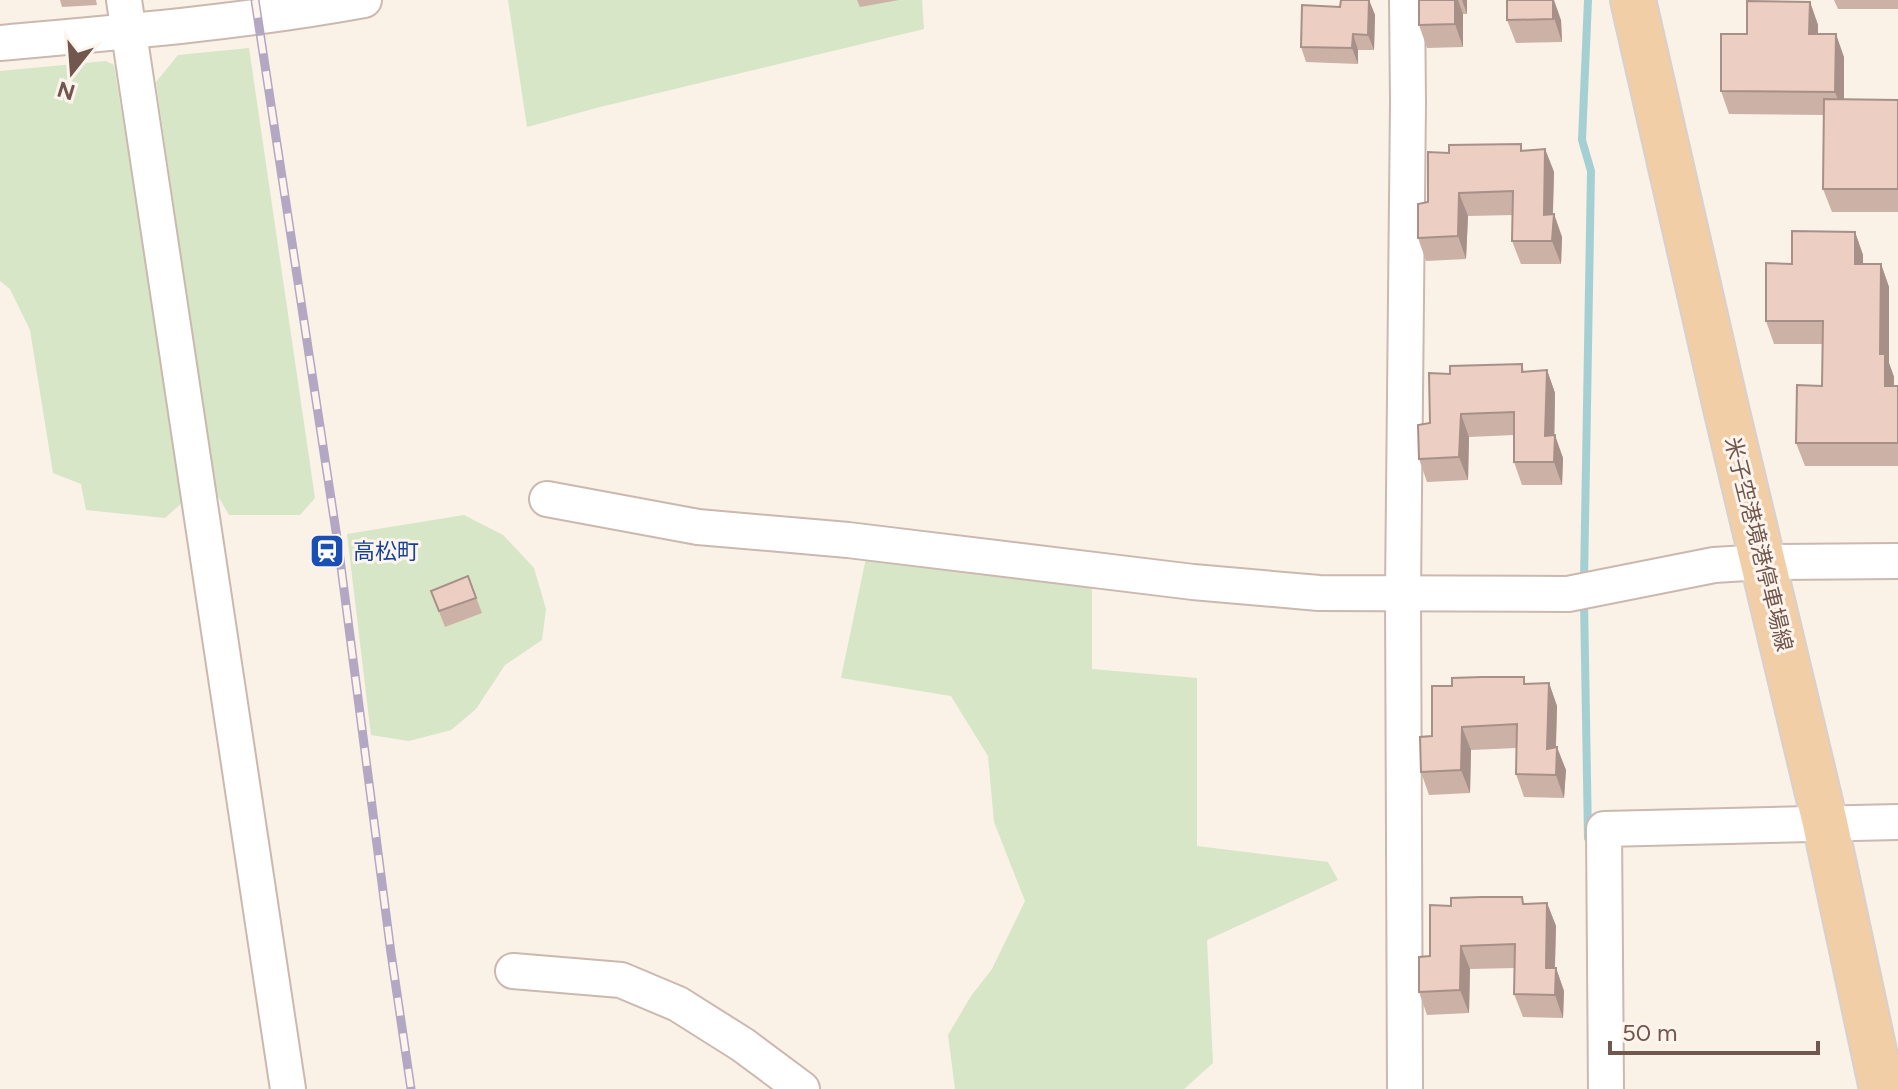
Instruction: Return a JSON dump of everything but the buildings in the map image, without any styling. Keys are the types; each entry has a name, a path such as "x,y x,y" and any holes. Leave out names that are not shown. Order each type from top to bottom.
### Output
{"main road":[{"name":"米子空港境港停車場線","path":"1633,0 1825,823 1882,1089"}],"street":[{"path":"0,43 126,16 364,0"},
{"path":"1405,1089 1403,592 1407,0"},
{"path":"126,16 288,1089"},
{"path":"547,499 698,527 848,540 1193,582 1319,593 1568,594 1714,565 1898,561"},
{"path":"1606,1089 1604,829 1898,822"},
{"path":"513,971 621,980 678,1004 743,1045 802,1089"}],"green space":[{"path":"508,0 922,0 924,29 527,127"},
{"path":"249,48 315,498 300,515 229,515 215,491 156,82 178,55"},
{"path":"106,61 114,65 184,501 165,518 86,510 81,484 53,473 30,330 10,289 0,281 0,71"},
{"path":"464,515 503,535 534,568 546,609 542,640 505,665 476,709 451,730 409,741 371,735 347,534"},
{"path":"866,558 1092,580 1092,669 1197,678 1197,846 1328,862 1338,880 1207,940 1213,1063 1184,1089 955,1089 948,1035 971,996 992,969 1025,901 994,822 988,756 951,696 841,678"}],"waterway":[{"path":"1584,582 1591,171 1582,140 1588,0"},
{"path":"1584,599 1588,838"}],"railway":[{"path":"255,0 339,551 411,1089"}],"place":[{"name":"高松町","path":"327,551"}]}
